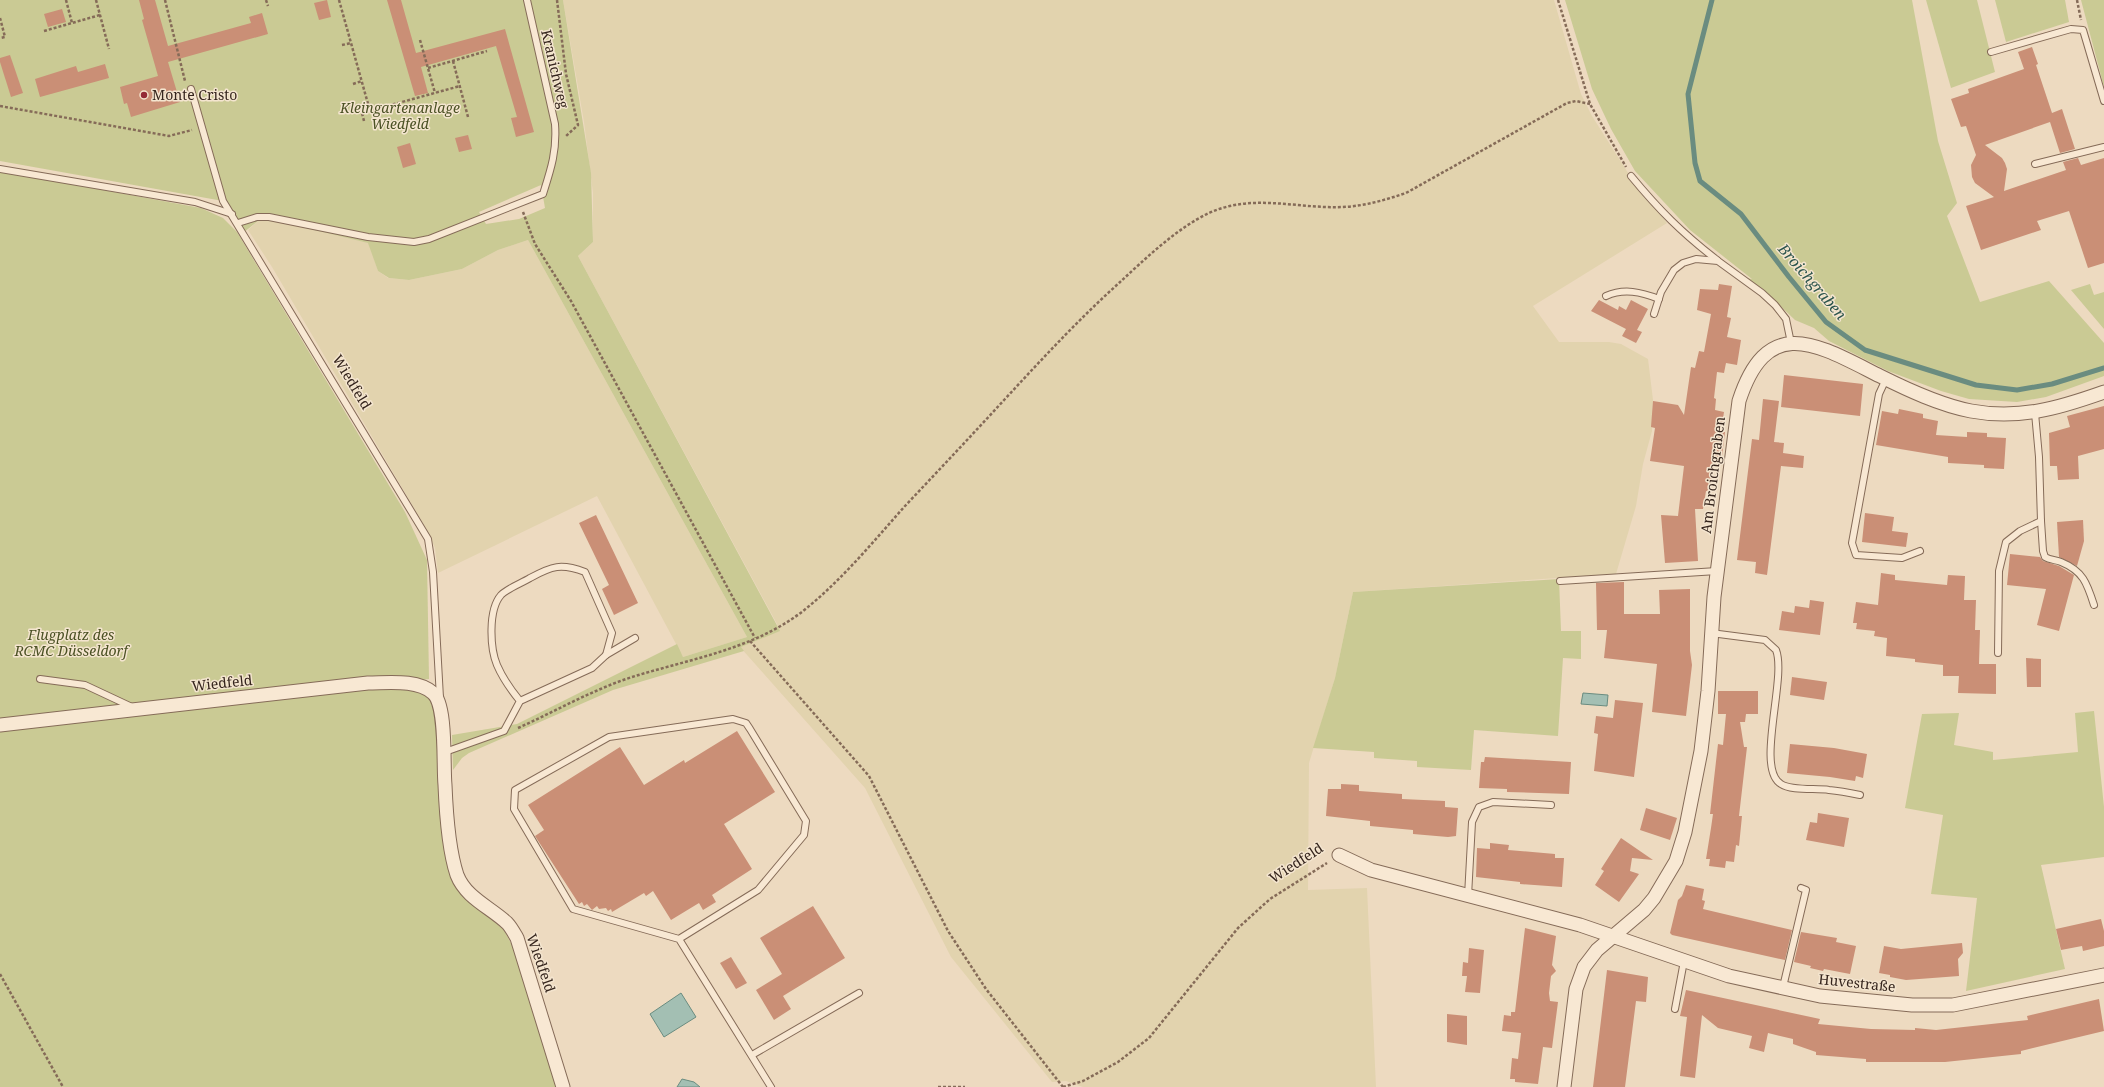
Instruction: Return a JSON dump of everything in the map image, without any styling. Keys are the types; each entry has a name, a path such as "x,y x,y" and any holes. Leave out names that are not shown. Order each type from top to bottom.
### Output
{"street":[{"name":"Am Broichgraben","path":"1564,1087 1576,989 1584,968 1590,958 1649,904 1664,883 1676,861 1691,808 1701,751 1708,691 1711,633 1717,571 1739,401 1745,381 1756,362 1773,348 1791,343 1813,345 1831,351 1886,379 1935,399 1971,411 2003,414 2034,413 2104,392"},
{"name":"Wiedfeld","path":"0,725 368,683 403,683 418,686 433,693 440,704 445,752 444,784 449,831 458,876 468,893 508,924 517,938 563,1087"},
{"name":"Wiedfeld","path":"1339,855 1371,870 1580,925 1613,937"},
{"name":"Huvestraße","path":"1613,937 1729,976 1820,996 1912,1005 1953,1005 2104,975"}],"lane":[{"name":"Kranichweg","path":"520,204 543,194 551,169 556,144 555,124 527,0"},
{"path":"1991,52 2071,29 2083,30 2104,101"},
{"name":"Wiedfeld","path":"191,89 223,201 428,539 434,572 440,704"},
{"path":"2035,164 2104,147"},
{"path":"0,168 195,202 232,214"},
{"path":"1631,176 1654,205 1684,235 1762,293 1775,305 1786,319 1791,343"},
{"path":"238,224 257,217 269,217 368,238 414,242 429,239 520,204"},
{"path":"1654,314 1659,299 1674,270 1684,263 1696,259 1718,261"},
{"path":"1606,296 1625,291 1638,292 1659,299"},
{"path":"1886,379 1879,394 1852,543 1856,555 1902,558 1920,551"},
{"path":"2034,413 2039,457 2043,551 2045,557 2059,561 2078,571 2088,584 2094,605"},
{"path":"1998,654 1999,571 2006,542 2020,531 2041,521"},
{"path":"520,701 508,686 497,664 491,633 494,607 502,594 548,568 568,566 585,572 612,633 606,655"},
{"path":"1560,581 1717,571"},
{"path":"1711,633 1765,640 1776,650 1777,672 1770,766 1776,781 1787,787 1830,790 1860,795"},
{"path":"445,752 504,730 520,701 592,668 606,655 635,638"},
{"path":"40,679 84,685 99,690 136,709"},
{"path":"679,939 758,890 804,835 806,828 806,821 750,729 741,720 733,719 609,737 515,790 514,809 572,909 679,939 752,1055 770,1087"},
{"path":"1468,896 1472,822 1479,807 1493,802 1551,805"},
{"path":"1783,987 1806,890 1801,888"},
{"path":"1675,1009 1684,961"},
{"path":"752,1055 859,993"}],"path":[{"path":"66,0 72,23"},
{"path":"96,0 109,49"},
{"path":"165,0 186,82 191,89"},
{"path":"266,0 268,6"},
{"path":"339,0 370,111"},
{"path":"556,144 578,125 566,74 557,0"},
{"path":"1558,0 1590,104 1631,176"},
{"path":"2077,0 2083,30"},
{"path":"44,30 100,15"},
{"path":"0,18 5,37 0,38"},
{"path":"420,40 435,93"},
{"path":"342,45 351,43"},
{"path":"428,68 488,51"},
{"path":"453,61 468,117"},
{"path":"353,84 362,81"},
{"path":"364,121 362,113 460,86"},
{"path":"504,730 516,730 597,690 631,678 719,652 756,638 784,623 822,594 861,555 1084,314 1143,261 1206,214 1239,204 1268,202 1341,208 1366,205 1386,200 1406,193 1567,103 1576,101 1590,104"},
{"path":"0,106 169,136 202,127"},
{"path":"520,204 536,244 593,341 634,415 650,449 756,638"},
{"path":"750,640 869,776 948,931 986,989 1062,1087"},
{"name":"Wiedfeld","path":"1062,1087 1083,1081 1118,1062 1149,1038 1238,928 1270,899 1339,855"},
{"path":"0,974 63,1087"},
{"path":"938,1087 965,1087"}],"shaded area":[{"path":"563,0 1554,0 1581,94 1592,116 1630,176 1667,223 1533,306 1559,342 1609,342 1621,344 1648,359 1653,400 1652,431 1643,464 1636,506 1616,574 1353,592 1335,678 1309,763 1308,890 1367,888 1376,1087 1083,1087 1066,1081 1052,1082 951,957 865,788 740,647 779,631 777,624 578,256 593,242 593,193 584,122"},
{"path":"269,219 369,243 378,271 388,278 409,280 462,269 498,250 528,240 747,637 683,657 597,496 438,573 435,548 427,530 272,267 248,230 259,220"},
{"path":"1583,693 1608,695 1607,706 1581,704"},
{"path":"681,993 696,1017 664,1037 650,1014"},
{"path":"682,1079 694,1082 700,1087 677,1087"}],"green space":[{"name":"Kleingartenanlage Wiedfeld","path":"0,0 563,0 591,173 593,242 578,256 780,631 741,647 744,651 613,690 469,753 462,758 453,770 452,735 517,724 677,644 683,657 747,637 528,240 498,250 462,269 409,280 389,278 378,271 368,243 269,219 259,220 243,233 223,201 0,161","holes":["541,185 545,208 519,219 486,224 479,212"]},
{"path":"1565,0 1912,0 1938,141 1957,203 1947,216 1980,302 2049,281 2104,343 2104,376 2046,397 2017,402 1969,399 1941,391 1888,371 1829,341 1814,328 1795,320 1773,299 1746,278 1752,279 1690,230 1635,171 1611,129 1592,89"},
{"path":"1926,0 1977,0 1995,72 1951,88"},
{"path":"1995,0 2065,0 2069,22 2006,42"},
{"path":"2081,0 2104,0 2104,87"},
{"name":"Flugplatz des RCMC Düsseldorf","path":"0,171 201,208 223,218 237,232 405,512 427,560 429,679 0,722"},
{"path":"2090,284 2094,295 2104,292 2104,329 2071,290"},
{"path":"1559,579 1561,631 1581,631 1581,659 1563,658 1558,736 1474,730 1471,770 1417,767 1417,761 1374,758 1374,752 1313,748 1335,678 1353,592"},
{"path":"370,686 409,689 426,694 437,709 450,862 471,902 504,930 524,968 557,1087 0,1087 0,728"},
{"path":"2094,711 2104,807 2104,857 2041,865 2065,969 1966,991 1977,898 1931,894 1943,815 1905,808 1922,714 1959,713 1954,745 1993,752 1993,760 2078,752 2075,713"}],"building":[{"path":"139,0 155,0 168,46 251,23 249,17 262,13 268,34 168,62 180,102 131,117 127,103 124,104 120,87 158,76 142,20 144,19"},
{"path":"327,0 331,17 319,20 314,3"},
{"path":"387,0 401,0 416,53 505,29 534,132 516,137 511,118 517,117 496,46 421,67 428,93 415,96"},
{"path":"62,9 66,22 48,27 44,14"},
{"path":"2032,47 2038,64 2036,65 2052,113 2062,109 2075,149 2060,153 2050,122 1985,145 2002,158 2005,163 2007,169 2004,191 2066,170 2063,162 2078,158 2081,165 2104,158 2104,263 2088,268 2069,211 2037,221 2041,230 1981,250 1966,206 1994,197 1975,183 1972,177 1971,165 1976,155 1966,126 1961,127 1951,99 1969,93 1968,89 2024,69 2018,52"},
{"path":"10,55 23,93 11,97 0,62 0,58"},
{"path":"105,64 109,78 40,97 35,79 76,66 78,72"},
{"path":"468,135 472,149 459,152 455,138"},
{"path":"410,143 416,164 403,168 397,147"},
{"path":"1719,284 1732,286 1727,317 1731,318 1727,337 1741,340 1737,365 1726,363 1724,373 1717,372 1714,398 1716,399 1715,410 1724,412 1721,432 1725,432 1721,464 1714,463 1710,491 1706,491 1703,509 1695,509 1698,561 1665,563 1661,515 1678,516 1684,466 1650,461 1655,428 1651,427 1653,401 1678,405 1684,415 1691,367 1695,368 1699,351 1704,352 1711,314 1697,310 1700,289 1718,290"},
{"path":"1599,300 1618,310 1619,306 1626,310 1631,300 1648,309 1637,330 1642,332 1636,343 1622,336 1626,329 1591,311"},
{"path":"1784,375 1863,384 1860,416 1781,407"},
{"path":"1763,399 1779,401 1774,442 1784,443 1783,453 1804,456 1803,468 1781,466 1767,575 1755,573 1756,562 1737,560 1752,439 1759,440"},
{"path":"2104,406 2104,449 2078,456 2079,479 2058,480 2057,466 2050,466 2049,433 2070,427 2067,416"},
{"path":"1899,409 1923,414 1923,418 1938,421 1936,435 1967,437 1967,432 1987,433 1987,437 2006,438 2004,469 1984,468 1984,465 1948,463 1948,457 1876,445 1882,411 1898,414"},
{"path":"1865,513 1894,517 1892,531 1908,533 1906,547 1862,542"},
{"path":"596,515 638,603 614,615 602,589 609,585 579,523"},
{"path":"2083,520 2084,541 2077,566 2059,557 2057,522"},
{"path":"2010,554 2040,557 2043,561 2059,566 2074,575 2059,631 2037,625 2046,589 2007,585"},
{"path":"1881,573 1895,575 1895,580 1947,585 1948,575 1965,576 1964,600 1976,600 1975,630 1980,630 1979,664 1996,664 1996,694 1958,693 1959,676 1943,676 1943,665 1915,662 1915,659 1886,656 1887,638 1874,636 1875,631 1856,629 1857,623 1853,623 1856,602 1878,605"},
{"path":"1624,582 1624,614 1660,614 1659,590 1690,589 1690,651 1692,665 1686,716 1652,712 1657,664 1604,658 1607,630 1597,630 1596,583"},
{"path":"1810,600 1824,602 1820,635 1779,630 1782,611 1794,613 1795,606 1809,608"},
{"path":"2026,658 2041,659 2041,687 2027,687"},
{"path":"1792,677 1827,682 1824,700 1790,695"},
{"path":"1718,691 1758,691 1758,714 1746,714 1745,722 1740,722 1744,747 1747,747 1739,816 1742,816 1739,846 1736,845 1734,862 1726,861 1725,868 1709,866 1710,859 1706,859 1713,814 1710,814 1718,744 1723,745 1726,714 1718,714"},
{"path":"1615,700 1643,703 1634,777 1594,771 1598,734 1594,733 1596,716 1613,718"},
{"path":"737,731 775,792 724,824 752,869 712,895 716,902 703,910 699,903 671,920 653,891 646,896 644,893 612,912 611,909 608,911 606,908 599,909 597,906 592,910 587,904 584,906 582,902 579,904 535,836 544,830 528,805 620,747 644,785 684,760 685,763"},
{"path":"1790,744 1834,748 1867,754 1863,778 1856,776 1855,781 1787,773"},
{"path":"1485,757 1571,762 1569,794 1507,792 1507,789 1479,788 1481,762 1484,762"},
{"path":"1341,784 1359,785 1359,791 1402,794 1402,799 1445,801 1445,807 1458,808 1456,836 1448,837 1413,834 1413,830 1370,826 1370,821 1326,816 1328,789 1341,789"},
{"path":"1646,808 1677,818 1670,840 1640,830"},
{"path":"1818,813 1849,818 1844,847 1806,840 1810,822 1817,823"},
{"path":"1621,838 1653,860 1632,858 1630,871 1639,874 1619,902 1595,885 1604,871 1601,869"},
{"path":"1490,843 1509,845 1508,850 1555,854 1555,858 1564,858 1562,887 1520,884 1520,882 1476,877 1477,848 1490,849"},
{"path":"1686,885 1704,889 1702,900 1705,901 1703,909 1792,930 1785,960 1672,935 1670,933 1678,900 1682,896"},
{"path":"813,906 845,958 783,996 791,1009 774,1020 756,990 782,974 760,938"},
{"path":"2101,919 2104,931 2104,946 2083,951 2082,946 2061,950 2056,929"},
{"path":"1525,928 1556,936 1552,965 1556,971 1551,976 1549,993 1550,1001 1558,1002 1552,1048 1543,1047 1538,1084 1515,1082 1515,1079 1510,1079 1512,1058 1518,1059 1521,1033 1502,1031 1504,1015 1511,1016 1511,1012 1515,1012"},
{"path":"1801,932 1837,938 1836,942 1856,946 1850,974 1824,969 1823,971 1810,968 1811,966 1794,962"},
{"path":"1962,943 1963,953 1958,959 1959,976 1906,980 1879,973 1884,946 1901,949"},
{"path":"1469,948 1484,950 1480,993 1465,992 1467,976 1462,976 1463,962 1468,963"},
{"path":"731,957 747,983 736,989 720,963"},
{"path":"1607,970 1648,977 1646,1002 1636,1001 1625,1087 1593,1087"},
{"path":"1686,990 1820,1019 1818,1024 1871,1029 1915,1030 1915,1028 1936,1030 2028,1020 2027,1016 2099,999 2104,1031 2021,1051 2021,1054 1945,1062 1866,1062 1866,1059 1816,1055 1816,1052 1793,1044 1793,1039 1768,1033 1764,1052 1749,1048 1752,1036 1718,1028 1702,1015 1695,1078 1680,1076 1687,1017 1680,1016"},
{"path":"1447,1014 1467,1016 1467,1045 1447,1042"}],"waterway":[{"name":"Broichgraben","path":"1712,0 1688,94 1695,163 1700,181 1741,214 1789,277 1826,322 1865,350 1976,385 2017,390 2052,384 2104,368"}],"place":[{"name":"Monte Cristo","path":"144,95"}]}
